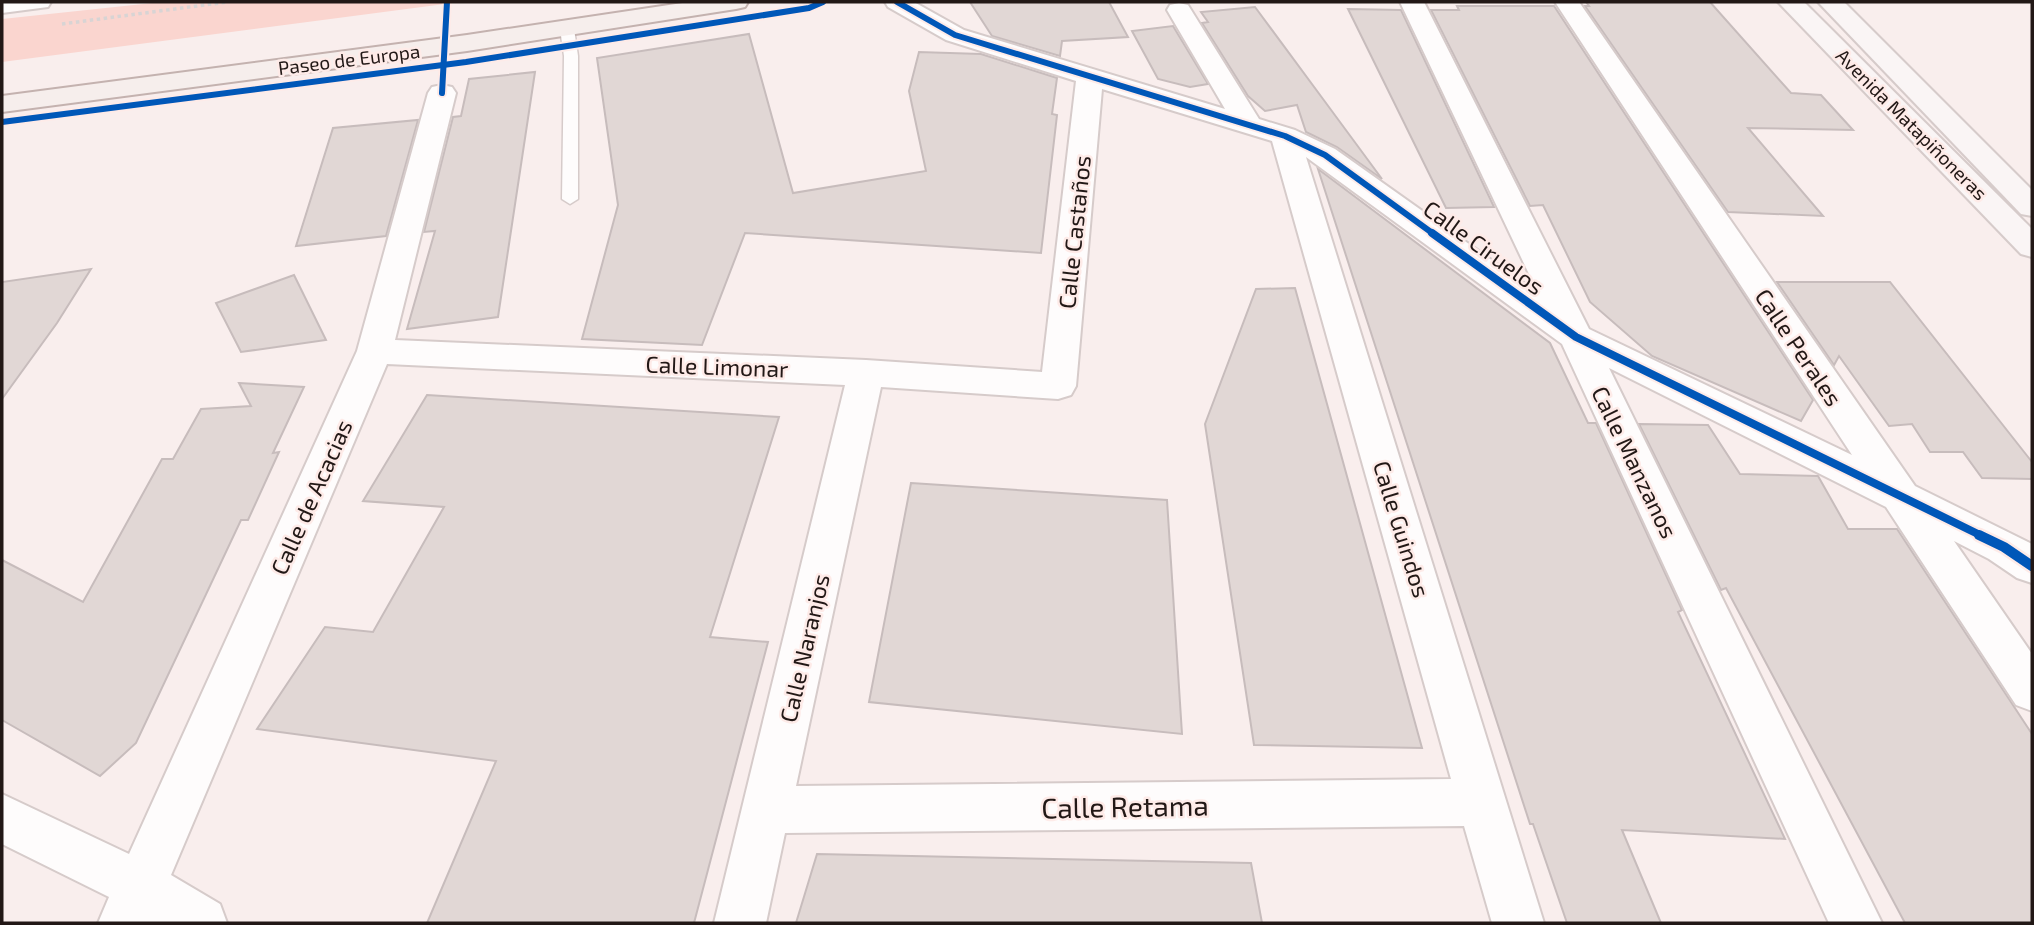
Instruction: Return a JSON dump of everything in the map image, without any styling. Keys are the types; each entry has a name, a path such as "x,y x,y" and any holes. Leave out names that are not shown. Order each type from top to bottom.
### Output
{"main road":[{"name":"Paseo de Europa","path":"2,82 468,22 597,2"},
{"name":"Paseo de Europa","path":"2,104 567,29 736,2"},
{"name":"Avenida Matapiñoneras","path":"1790,2 2032,247"},
{"name":"Avenida Matapiñoneras","path":"1830,2 2032,207"}],"street":[{"path":"2,6 38,2"},
{"name":"Calle Ciruelos","path":"897,2 955,35 1267,130 1325,155 1576,337 2004,547 2032,566"},
{"name":"Calle Manzanos","path":"1412,2 1576,337 1856,923"},
{"name":"Calle Perales","path":"1567,2 2032,691"},
{"name":"Calle Guindos","path":"1179,10 1267,130 1483,802 1518,923"},
{"name":"Calle Castaños","path":"1058,386 1090,78"},
{"name":"Calle de Acacias","path":"132,905 375,351 442,93"},
{"name":"Calle Limonar","path":"375,351 866,373 1058,386"},
{"name":"Calle Naranjos","path":"740,923 866,373"},
{"name":"Calle Retama","path":"767,810 1483,802"},
{"path":"2,818 132,905 201,923"}],"lane":[{"path":"567,29 571,56 570,199"}],"path":[{"path":"55,25 227,2"}],"shaded area":[{"path":"162,2 460,2 2,62 2,19"}],"building":[{"path":"970,2 1109,2 1128,37 1062,41 1060,56 992,36"},
{"path":"1586,2 1710,2 1791,93 1821,95 1853,130 1748,128 1823,216 1728,212 1585,6 1589,6"},
{"path":"1457,6 1554,6 1813,400 1801,421 1652,356 1590,302 1543,205 1530,206 1431,10 1459,10"},
{"path":"1255,7 1382,179 1337,147 1306,132 1297,105 1265,111 1248,96 1202,23 1208,22 1201,12"},
{"path":"1348,9 1401,10 1494,207 1446,208"},
{"path":"1173,26 1208,84 1190,87 1158,79 1132,31"},
{"path":"749,34 793,193 926,171 909,91 919,52 981,54 1057,78 1052,114 1057,115 1041,253 745,233 702,345 582,339 618,205 597,58"},
{"path":"535,72 498,317 407,329 435,231 424,232 453,117 461,116 469,79"},
{"path":"418,120 386,236 296,246 333,128"},
{"path":"1318,169 1550,343 1588,423 1596,423 1682,610 1678,612 1785,839 1622,830 1661,923 1567,923 1533,824 1530,824"},
{"path":"91,269 57,323 2,399 2,282"},
{"path":"294,275 326,340 241,352 216,303"},
{"path":"1777,282 1890,282 2032,462 2032,479 1982,478 1963,452 1930,452 1912,424 1889,426 1839,356 1834,365"},
{"path":"1295,288 1422,748 1254,745 1205,424 1256,289"},
{"path":"239,383 304,387 273,453 279,452 248,520 241,520 136,743 100,776 2,720 2,560 83,602 162,459 173,459 201,409 251,406"},
{"path":"427,395 779,417 710,637 768,642 694,923 427,923 496,761 257,729 325,627 373,632 444,507 363,501"},
{"path":"1639,424 1708,425 1740,474 1818,476 1848,529 1897,529 2032,734 2032,923 1905,923 1726,588 1721,590"},
{"path":"911,483 1167,500 1182,734 869,702"},
{"path":"817,854 1251,863 1262,923 796,923"}],"cycle path":[{"path":"442,93 447,2"},
{"path":"2,122 466,62 809,8 823,2"},
{"path":"897,2 955,35 1285,136 1325,155 1576,337 2004,547 2032,566"}]}
